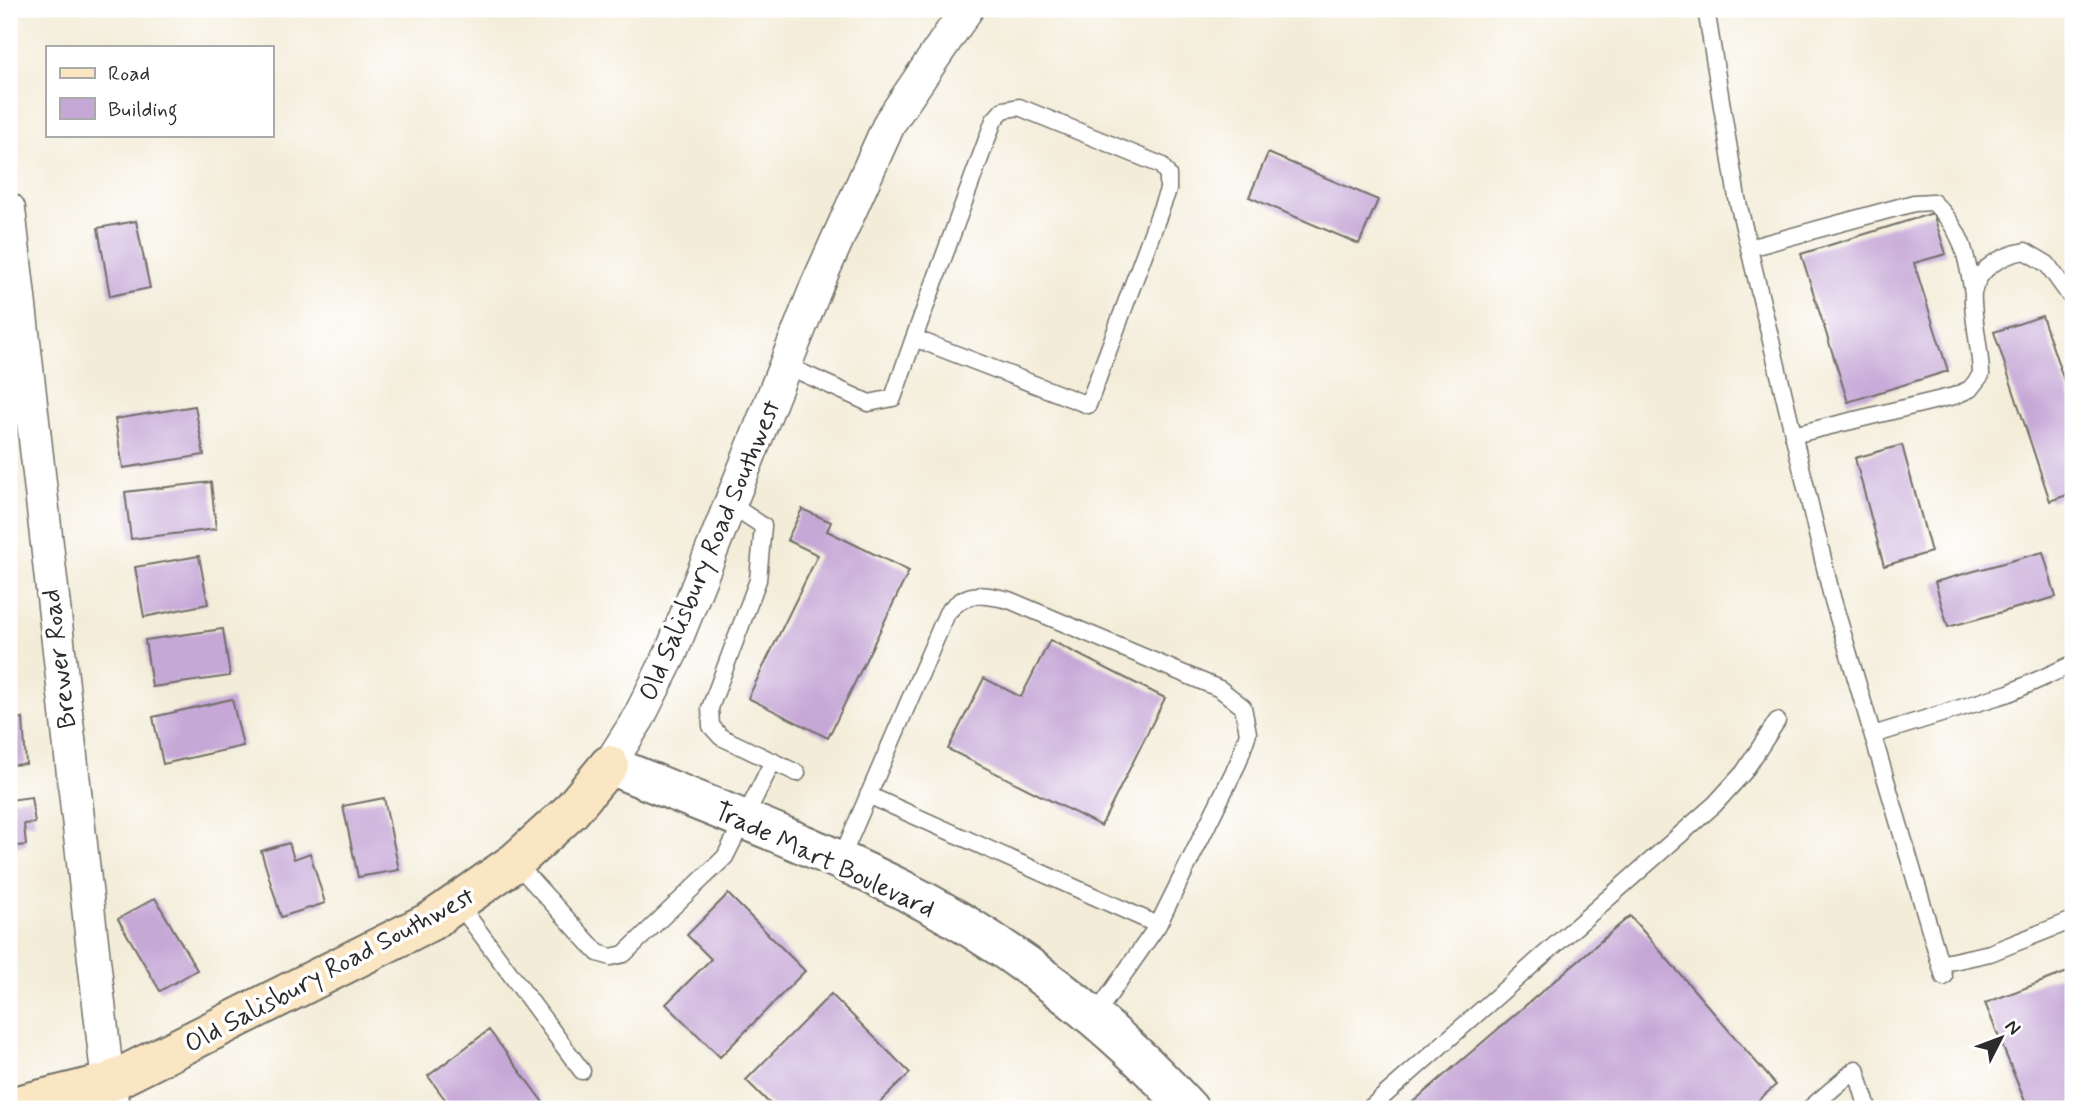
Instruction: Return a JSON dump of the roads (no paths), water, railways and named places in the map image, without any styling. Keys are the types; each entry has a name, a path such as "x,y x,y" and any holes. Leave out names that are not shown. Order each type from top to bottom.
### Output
{"main road":[{"name":"Old Salisbury Road Southwest","path":"9,1107 108,1096 458,903 516,862 570,812 609,765"}],"street":[{"name":"Old Salisbury Road Southwest","path":"609,765 638,719 671,653 817,285 890,122 967,9"},
{"name":"Brewer Road","path":"9,209 108,1096"},
{"name":"Trade Mart Boulevard","path":"609,765 839,861 904,891 965,926 1030,969 1093,1018 1189,1109"}],"lane":[{"path":"1706,9 1736,193 1832,597 1942,970 2073,920"},
{"path":"785,365 869,403 880,403 893,398 914,338 994,120 1003,110 1019,107 1161,165 1168,175 1168,190 1087,405 914,338"},
{"path":"1749,248 1914,203 1933,202 1951,220 1966,248 1981,353 1981,375 1970,388 1954,396 1793,435"},
{"path":"1973,293 1986,269 2004,255 2025,251 2047,264 2073,300"},
{"path":"730,505 763,526 764,536 758,580 710,708 711,726 721,737 797,773"},
{"path":"839,861 947,613 959,599 980,594 1009,600 1220,689 1243,707 1248,733 1238,763 1158,925 1093,1018"},
{"path":"1872,735 2009,693 2073,664"},
{"path":"1369,1109 1714,804 1744,772 1777,721"},
{"path":"516,862 598,953 611,957 624,954 725,857 773,761"},
{"path":"868,795 1158,925"},
{"path":"458,903 582,1071"},
{"path":"1809,1109 1856,1069 1868,1109"}]}
